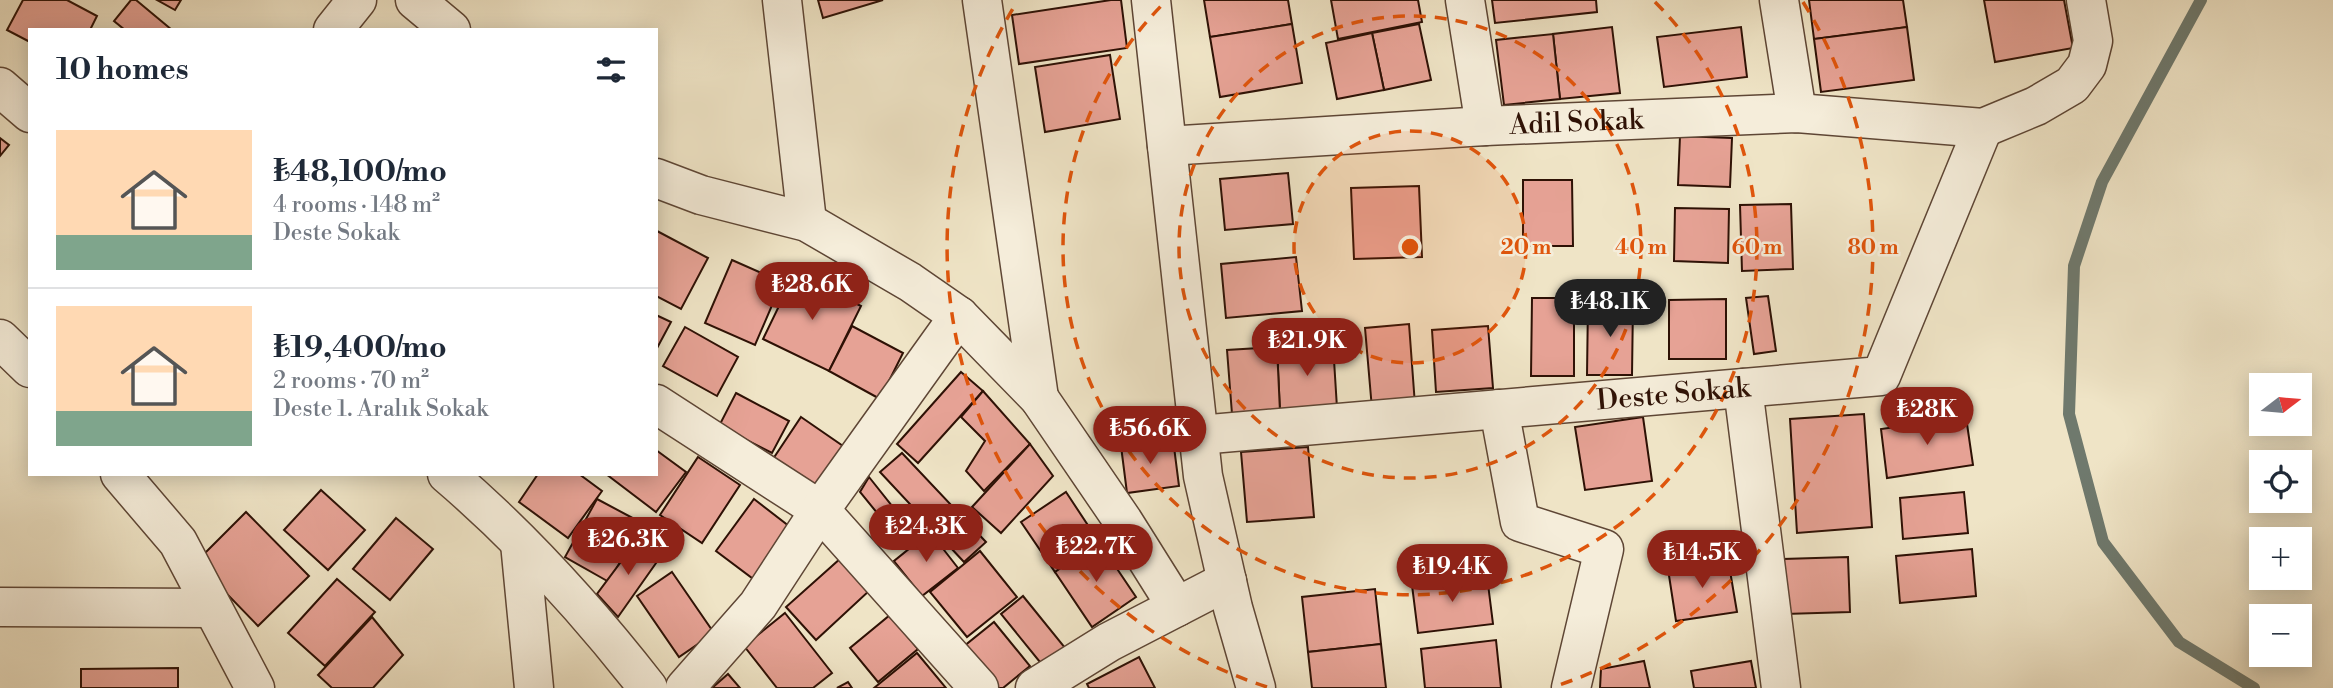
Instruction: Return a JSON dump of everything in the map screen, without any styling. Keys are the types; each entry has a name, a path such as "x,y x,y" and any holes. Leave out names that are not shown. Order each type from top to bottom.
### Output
{"street":[{"path":"335,28 357,0"},
{"path":"415,0 449,28"},
{"path":"782,0 807,222"},
{"path":"982,0 1039,398"},
{"path":"1151,0 1203,476 1227,581 1256,688"},
{"path":"1465,0 1485,126"},
{"path":"1779,0 1797,113"},
{"path":"1983,128 2036,106 2072,85 2087,65 2093,41 2086,0"},
{"path":"0,86 28,111"},
{"name":"Adil Sokak","path":"1167,146 1485,126 1797,113 1983,128"},
{"name":"Deste Sokak","path":"1199,435 1881,376 1983,128"},
{"path":"658,179 701,195 807,222 910,282 959,316 1039,398 1177,607"},
{"path":"685,688 758,605 820,510 959,316"},
{"path":"0,338 28,366"},
{"path":"1743,388 1781,688"},
{"path":"658,405 820,510 979,688"},
{"path":"1499,409 1520,522 1604,549 1571,688"},
{"path":"122,476 178,542 255,688"},
{"path":"449,476 478,500 599,625 648,688"},
{"path":"520,543 534,688"},
{"path":"1035,688 1109,642 1227,581"},
{"path":"0,607 212,608"}],"building":[{"path":"23,0 67,0 97,16 91,28 28,28 28,41 7,30"},
{"path":"131,0 136,0 170,28 123,28 114,21"},
{"path":"157,0 181,0 175,10"},
{"path":"818,0 883,0 823,18"},
{"path":"1121,0 1127,48 1019,64 1012,15"},
{"path":"1204,0 1288,0 1292,24 1210,37"},
{"path":"1331,0 1418,0 1422,22 1338,39"},
{"path":"1492,0 1596,0 1597,12 1495,23"},
{"path":"1809,0 1903,0 1907,27 1814,39"},
{"path":"1984,0 2064,0 2073,48 1995,62"},
{"path":"1292,24 1302,83 1220,97 1210,37"},
{"path":"1419,24 1431,80 1384,90 1372,33"},
{"path":"1612,27 1620,93 1560,99 1553,34"},
{"path":"1741,27 1747,77 1664,87 1657,37"},
{"path":"1907,27 1914,80 1821,92 1814,39"},
{"path":"1372,33 1384,90 1337,99 1326,43"},
{"path":"1553,34 1560,99 1504,105 1496,40"},
{"path":"1110,55 1120,119 1045,132 1035,67"},
{"path":"1680,136 1732,138 1730,187 1678,185"},
{"path":"0,138 9,145 0,156"},
{"path":"1288,173 1293,224 1225,230 1220,179"},
{"path":"1523,180 1572,180 1573,246 1523,246"},
{"path":"1419,186 1422,257 1354,259 1351,188"},
{"path":"1791,204 1793,269 1742,271 1740,205"},
{"path":"1675,208 1729,209 1728,263 1674,261"},
{"path":"658,232 708,258 681,309 658,297"},
{"path":"1296,257 1302,311 1226,318 1221,264"},
{"path":"732,260 782,282 755,345 705,323"},
{"path":"795,273 861,306 829,371 763,339"},
{"path":"1768,296 1776,351 1754,354 1746,298"},
{"path":"1532,298 1574,298 1574,376 1531,376"},
{"path":"1726,299 1726,359 1669,359 1669,300"},
{"path":"1588,302 1633,303 1632,375 1587,375"},
{"path":"658,316 671,322 658,346"},
{"path":"1409,324 1415,405 1372,409 1365,328"},
{"path":"852,326 903,353 880,399 829,371"},
{"path":"1488,326 1493,388 1436,392 1432,330"},
{"path":"685,327 738,357 717,396 663,366"},
{"path":"1333,344 1337,408 1280,412 1277,347"},
{"path":"1277,347 1280,412 1232,414 1227,350"},
{"path":"961,372 983,391 918,463 897,444"},
{"path":"983,391 1030,444 984,491 966,471 985,441 961,417"},
{"path":"736,393 789,421 772,453 719,426"},
{"path":"1864,414 1872,527 1797,533 1790,419"},
{"path":"801,417 843,446 814,487 773,459"},
{"path":"1643,417 1652,481 1585,490 1575,427"},
{"path":"1966,417 1973,465 1887,478 1881,429"},
{"path":"1173,439 1179,486 1127,493 1121,446"},
{"path":"1030,444 1053,476 1001,533 972,507"},
{"path":"1308,447 1314,517 1247,522 1241,452"},
{"path":"658,451 686,472 656,512 609,476 658,476"},
{"path":"902,453 986,542 964,562 880,472"},
{"path":"698,457 740,485 702,543 660,515"},
{"path":"537,476 582,476 602,491 568,538 519,502"},
{"path":"869,477 908,526 896,536 860,492"},
{"path":"321,490 365,530 328,570 284,530"},
{"path":"1066,492 1099,542 1055,572 1021,522"},
{"path":"1964,492 1968,533 1903,539 1900,498"},
{"path":"597,499 642,523 609,582 565,557"},
{"path":"754,499 794,530 756,581 716,551"},
{"path":"246,512 309,576 258,626 196,562"},
{"path":"396,518 433,549 390,600 353,569"},
{"path":"930,532 958,568 922,596 894,561"},
{"path":"638,539 661,556 618,617 597,594"},
{"path":"1099,542 1136,597 1092,627 1055,572"},
{"path":"1972,549 1976,596 1900,603 1896,556"},
{"path":"980,551 1017,597 967,637 930,592"},
{"path":"1848,557 1850,612 1785,614 1783,559"},
{"path":"841,558 870,590 816,640 786,607"},
{"path":"1728,559 1737,612 1676,621 1668,569"},
{"path":"672,572 714,633 679,657 637,596"},
{"path":"1487,576 1493,624 1418,633 1412,585"},
{"path":"337,579 375,612 325,666 288,633"},
{"path":"1375,589 1381,644 1308,652 1302,597"},
{"path":"1023,596 1066,649 1044,667 1001,614"},
{"path":"785,613 832,673 813,688 777,688 744,646"},
{"path":"890,615 918,649 878,682 850,648"},
{"path":"372,617 403,655 373,688 332,688 318,675"},
{"path":"994,622 1030,666 1003,688 996,688 963,647"},
{"path":"1496,640 1501,688 1425,688 1421,649"},
{"path":"1381,644 1386,688 1312,688 1308,652"},
{"path":"917,653 946,688 874,688"},
{"path":"1139,657 1155,688 1089,688 1087,684"},
{"path":"1644,661 1650,688 1600,688 1601,669"},
{"path":"1751,661 1756,688 1694,688 1691,671"},
{"path":"178,668 178,688 81,688 81,669"},
{"path":"728,674 740,688 712,688"},
{"path":"848,682 852,688 837,688"}],"waterway":[{"path":"2201,0 2102,182 2074,266 2069,414 2103,542 2179,642 2254,688"}]}
